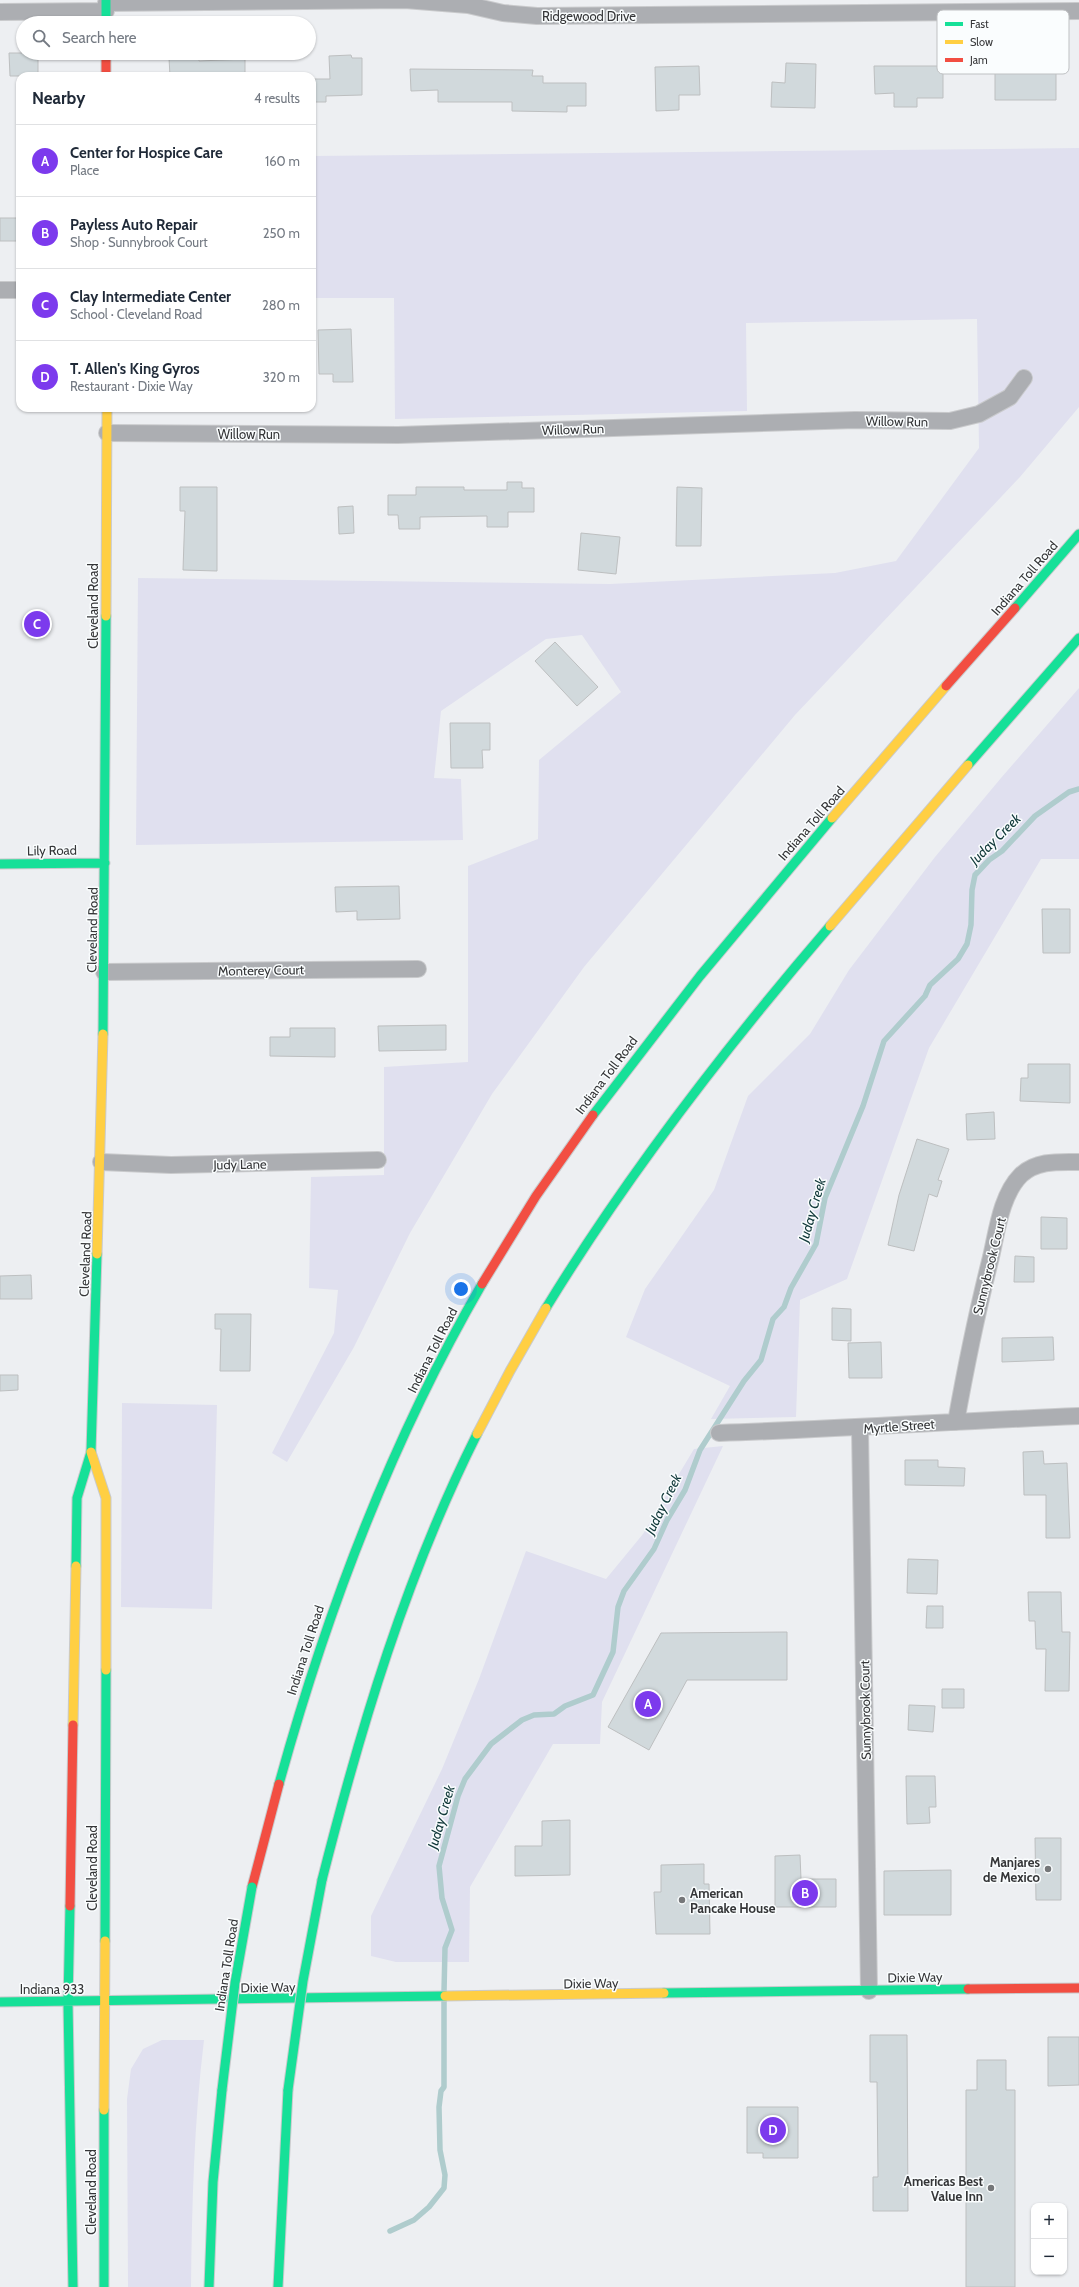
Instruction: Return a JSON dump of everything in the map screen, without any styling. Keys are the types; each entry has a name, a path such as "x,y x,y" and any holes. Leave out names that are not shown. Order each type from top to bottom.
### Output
{"main road":[{"path":"106,60 106,72"},
{"name":"Cleveland Road","path":"73,2287 68,2002 77,1498 91,1452 101,1162 105,863 107,412"},
{"name":"Indiana Toll Road","path":"209,2287 213,2182 235,1983 252,1887 274,1793 322,1635 367,1518 424,1391 464,1314 494,1263 581,1131 625,1069 702,971 1079,534"},
{"path":"278,2287 279,2240 288,2090 303,1982 322,1880 344,1791 371,1701 414,1574 451,1488 502,1384 570,1266 634,1170 691,1093 766,999 1079,638"},
{"name":"Lily Road","path":"0,864 105,863"},
{"name":"Cleveland Road","path":"91,1452 106,1498 104,2287"},
{"name":"Dixie Way","path":"104,2002 1079,1988"},
{"name":"Indiana 933","path":"0,2002 104,2002"},
{"path":"279,2240 288,2280"}],"street":[{"name":"Ridgewood Drive","path":"0,12 405,0 468,2 502,13 536,16 937,12"},
{"path":"0,290 16,290"},
{"name":"Willow Run","path":"107,432 398,435 855,420 950,421 979,414 1010,397 1024,378"},
{"name":"Monterey Court","path":"104,972 418,969"},
{"name":"Judy Lane","path":"101,1162 171,1165 378,1160"},
{"name":"Sunnybrook Court","path":"956,1422 971,1336 1001,1218 1012,1187 1022,1174 1035,1166 1050,1162 1079,1162"},
{"name":"Myrtle Street","path":"719,1433 860,1429 956,1422 1079,1416"},
{"name":"Sunnybrook Court","path":"860,1429 869,1991"}],"shaded area":[{"path":"1079,148 1079,407 1020,477 795,715 584,967 492,1094 410,1233 354,1347 287,1462 272,1453 334,1333 338,1290 309,1288 311,1177 384,1175 384,1067 468,1062 468,866 538,839 539,760 621,692 582,635 546,639 441,711 434,778 461,779 463,840 136,845 138,578 610,584 835,573 896,561 979,448 977,319 746,323 747,411 395,419 394,298 316,298 316,156"},
{"path":"1079,688 1079,859 1041,859 929,1048 847,1279 800,1300 796,1417 711,1419 730,1386 626,1337 645,1289 714,1190 748,1096 810,1034 849,970 935,857"},
{"path":"122,1403 217,1405 212,1609 121,1607"},
{"path":"723,1446 602,1702 600,1744 553,1744 470,1887 469,1962 396,1962 371,1956 371,1916 442,1769 479,1679 526,1551 606,1579 643,1534 694,1449"},
{"path":"162,2040 204,2040 194,2163 191,2287 128,2287 127,2099 131,2069 143,2049"}],"building":[{"path":"9,53 16,53 16,60 38,60 38,72 16,72 16,76 10,76"},
{"path":"351,55 352,58 362,58 362,95 326,96 326,102 316,102 316,79 330,79 329,56"},
{"path":"169,60 245,60 245,72 170,72"},
{"path":"786,63 816,64 815,108 771,107 772,82 785,83"},
{"path":"699,66 700,95 679,95 679,110 656,111 655,67"},
{"path":"874,66 937,66 937,74 943,74 943,98 917,98 917,107 894,107 894,93 875,94"},
{"path":"410,69 533,70 532,76 543,76 543,83 586,83 586,106 567,106 567,112 512,111 512,102 438,102 438,90 411,91"},
{"path":"995,74 1056,74 1056,100 995,100"},
{"path":"0,218 16,218 16,241 0,241"},
{"path":"351,329 353,382 333,382 333,374 319,374 318,330"},
{"path":"507,482 522,482 522,488 534,488 534,512 508,512 508,527 487,527 487,516 420,517 420,529 399,529 398,515 388,515 388,495 416,495 416,487 464,487 464,490 507,490"},
{"path":"180,487 217,487 217,571 183,570 185,511 180,511"},
{"path":"677,487 702,488 701,546 676,546"},
{"path":"353,506 354,533 339,534 338,507"},
{"path":"581,533 620,537 616,574 578,570"},
{"path":"555,642 598,687 577,706 535,661"},
{"path":"450,723 490,723 490,750 482,750 483,768 451,768"},
{"path":"399,886 400,919 357,920 357,911 336,912 335,887"},
{"path":"1042,909 1070,909 1070,953 1043,953"},
{"path":"446,1025 446,1050 379,1051 378,1026"},
{"path":"290,1028 335,1028 335,1057 270,1056 270,1037 290,1037"},
{"path":"1028,1064 1070,1064 1070,1103 1020,1101 1021,1078 1028,1078"},
{"path":"994,1112 995,1139 967,1140 966,1114"},
{"path":"917,1139 949,1149 938,1180 942,1181 937,1197 929,1194 914,1251 888,1245 899,1195"},
{"path":"1041,1217 1067,1218 1067,1249 1041,1249"},
{"path":"1015,1256 1034,1257 1034,1282 1014,1282"},
{"path":"31,1275 32,1299 0,1299 0,1276"},
{"path":"832,1308 851,1309 851,1341 832,1340"},
{"path":"215,1314 251,1314 250,1371 220,1371 221,1329 215,1329"},
{"path":"1053,1337 1054,1360 1002,1362 1002,1338"},
{"path":"881,1342 882,1378 849,1378 848,1343"},
{"path":"0,1375 18,1375 18,1390 0,1391"},
{"path":"1043,1451 1044,1464 1067,1463 1070,1538 1046,1538 1046,1495 1024,1495 1023,1452"},
{"path":"905,1460 938,1460 938,1467 965,1468 964,1486 905,1485"},
{"path":"908,1559 938,1560 937,1594 907,1593"},
{"path":"1028,1592 1061,1592 1062,1632 1070,1632 1069,1691 1045,1691 1046,1649 1036,1649 1035,1621 1029,1621"},
{"path":"927,1606 943,1606 943,1628 926,1628"},
{"path":"787,1632 787,1680 687,1680 649,1750 608,1727 661,1633"},
{"path":"942,1689 964,1689 964,1708 942,1708"},
{"path":"909,1705 935,1706 933,1732 908,1730"},
{"path":"906,1776 935,1776 936,1807 929,1807 930,1823 907,1824"},
{"path":"570,1820 570,1875 515,1876 515,1846 542,1846 542,1821"},
{"name":"Manjares de Mexico","path":"1035,1838 1061,1838 1061,1900 1036,1900"},
{"path":"800,1855 801,1879 836,1879 836,1907 775,1907 775,1856"},
{"name":"American Pancake House","path":"704,1864 704,1884 709,1884 710,1934 656,1934 654,1892 661,1892 661,1865"},
{"path":"951,1870 951,1915 884,1915 884,1871"},
{"path":"870,2035 907,2035 908,2211 873,2211 873,2177 878,2177 877,2082 870,2082"},
{"path":"1048,2037 1079,2037 1079,2085 1048,2086"},
{"name":"Americas Best Value Inn","path":"977,2060 1006,2060 1006,2090 1015,2090 1015,2287 966,2287 966,2090 977,2090"},
{"path":"747,2107 798,2107 798,2158 763,2158 763,2153 747,2153"}],"waterway":[{"name":"Juday Creek","path":"444,1992 445,1948 452,1930 442,1898 439,1866 458,1796 465,1779 491,1744 522,1720 534,1715 554,1714 565,1706 593,1695 613,1652 618,1607 624,1591 654,1549 667,1520 685,1490 700,1450 744,1381 761,1360 773,1319 784,1307 791,1288 816,1244 825,1198 863,1106 884,1041 925,996 930,985 958,959 967,944 971,925 972,890 975,875 989,860 1002,851 1035,816 1069,792 1079,789"},
{"name":"Juday Creek","path":"390,2231 414,2220 429,2207 444,2188 445,2175 440,2150 439,2107 441,2091 444,2087 444,2001"}],"traffic: fast":[{"path":"106,0 106,16"},
{"path":"1015,608 1079,534"},
{"path":"103,1034 106,616"},
{"path":"968,765 1079,638"},
{"path":"593,1115 700,976 832,818"},
{"path":"0,864 105,863"},
{"path":"546,1308 611,1208 680,1111 753,1018 830,926"},
{"path":"76,1566 77,1498 91,1452 97,1254"},
{"path":"279,1784 318,1655 364,1528 390,1465 419,1404 449,1343 482,1284"},
{"path":"322,1880 369,1709 407,1597 428,1542 477,1434"},
{"path":"105,1941 106,1670"},
{"path":"288,2090 303,1981 322,1880"},
{"path":"222,2090 235,1983 252,1887"},
{"path":"70,1906 68,2003 73,2287"},
{"path":"664,1993 968,1989"},
{"path":"0,2002 445,1996"},
{"path":"209,2287 213,2182 222,2090"},
{"path":"278,2287 288,2090"},
{"path":"104,2110 104,2287"}],"traffic: slow":[{"path":"106,616 107,412"},
{"path":"832,818 946,686"},
{"path":"830,926 968,765"},
{"path":"97,1254 103,1034"},
{"path":"477,1434 510,1371 546,1308"},
{"path":"91,1452 106,1498 106,1670"},
{"path":"73,1725 76,1566"},
{"path":"104,2110 105,1941"},
{"path":"445,1996 664,1993"}],"traffic: jam":[{"path":"106,60 106,72"},
{"path":"946,686 1015,608"},
{"path":"482,1284 536,1196 593,1115"},
{"path":"70,1906 73,1725"},
{"path":"252,1887 279,1784"},
{"path":"968,1989 1079,1988"}],"place":[{"name":"Clay Intermediate Center","path":"37,624"},
{"name":"Center for Hospice Care","path":"648,1704"},
{"name":"Manjares de Mexico","path":"1048,1869"},
{"name":"Payless Auto Repair","path":"805,1893"},
{"name":"American Pancake House","path":"682,1900"},
{"name":"T. Allen's King Gyros","path":"773,2130"},
{"name":"Americas Best Value Inn","path":"991,2188"}]}
